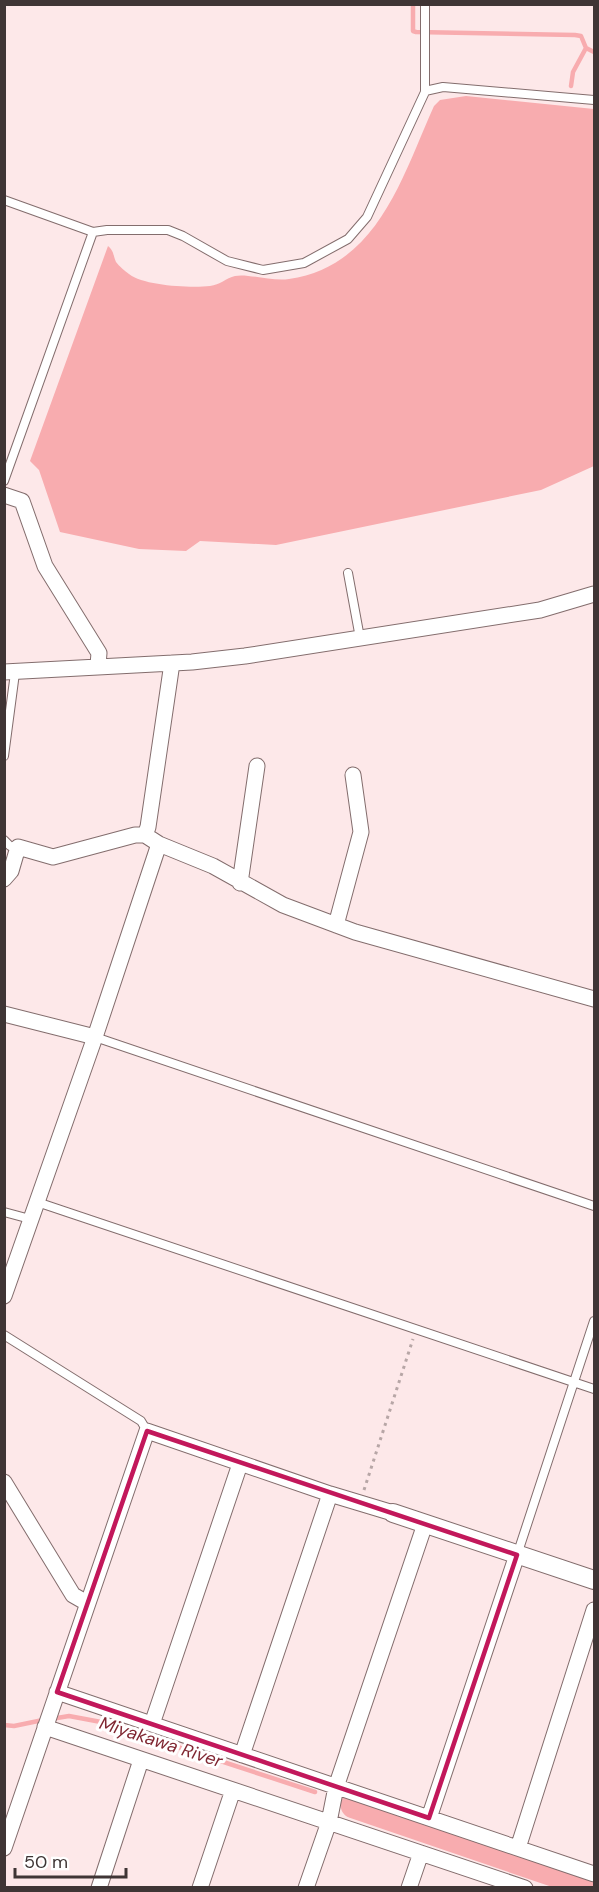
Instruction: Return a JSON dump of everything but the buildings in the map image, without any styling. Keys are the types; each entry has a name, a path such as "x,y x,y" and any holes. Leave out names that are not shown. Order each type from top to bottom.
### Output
{"street":[{"path":"4,495 22,501 39,555 99,653 98,665"},
{"path":"10,673 245,656 540,610 594,594"},
{"path":"145,835 172,663"},
{"path":"240,883 256,766"},
{"path":"336,924 361,832 353,775"},
{"path":"4,879 11,871 11,843 53,857 135,835 145,835 159,844 213,866 283,905 336,924 594,999"},
{"path":"4,1296 95,1037 159,844"},
{"path":"4,1014 95,1037"},
{"path":"4,1848 147,1431 330,1494 594,1580"},
{"path":"152,1724 240,1464"},
{"path":"4,1482 73,1595 87,1603"},
{"path":"242,1755 330,1494"},
{"path":"306,1887 329,1822 336,1787 425,1524"},
{"path":"429,1818 518,1555"},
{"path":"518,1848 594,1610"},
{"path":"57,1692 594,1874"},
{"path":"45,1727 421,1853 505,1884 525,1887"},
{"path":"99,1887 141,1760"},
{"path":"200,1887 233,1790"},
{"path":"409,1887 421,1853"}],"lane":[{"path":"4,200 93,232 168,230 227,261 263,270 304,263 348,239 367,217 425,91 425,4"},
{"path":"425,91 443,87 594,100"},
{"path":"4,481 93,232"},
{"path":"348,573 360,638"},
{"path":"4,756 10,673"},
{"path":"95,1037 594,1206"},
{"path":"37,1202 594,1389"},
{"path":"4,1212 30,1220"},
{"path":"518,1555 594,1321"},
{"path":"4,1335 141,1421 147,1431"}],"path":[{"path":"359,1503 416,1329"}],"highlighted area":[{"path":"147,1431 517,1555 429,1818 57,1692"}],"shaded area":[{"path":"466,96 594,109 594,466 541,490 276,545 200,541 186,551 139,549 60,532 39,470 30,461 108,246 116,262 129,274 145,281 168,285 210,286 240,275 289,279 319,271 345,256 366,237 383,214 398,189 434,106 440,100"}],"waterway":[{"path":"413,4 413,31 416,32 575,35 581,36 586,48 594,52"},
{"path":"571,86 573,72 586,48"},
{"name":"Miyakawa River","path":"51,1719 69,1716 101,1722 315,1792"},
{"name":"Miyakawa River","path":"4,1725 14,1726 43,1720"},
{"name":"Miyakawa River","path":"354,1805 594,1887"}]}
